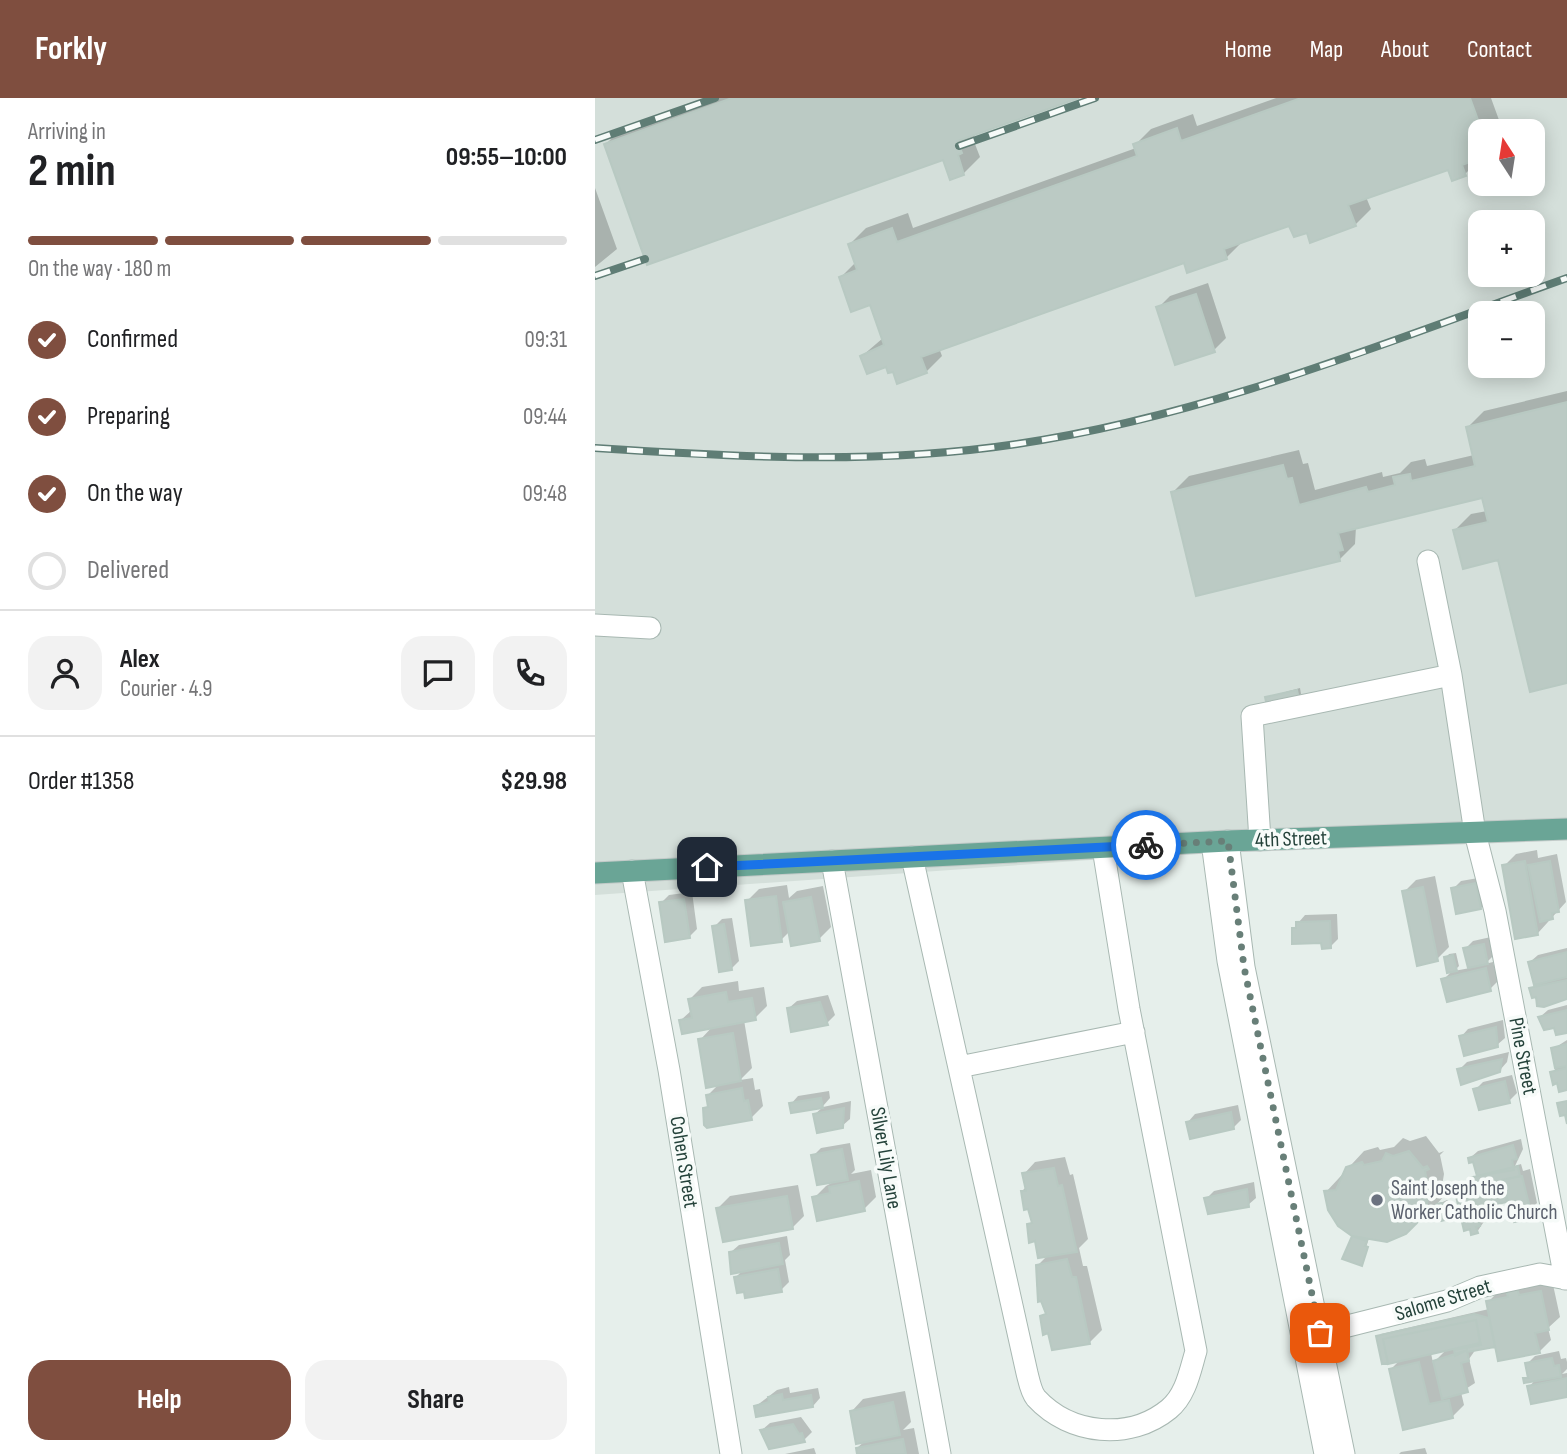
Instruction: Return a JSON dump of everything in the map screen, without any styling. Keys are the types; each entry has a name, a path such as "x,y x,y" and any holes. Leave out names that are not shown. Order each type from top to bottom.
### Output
{"main road":[{"name":"4th Street","path":"595,873 1220,841 1567,829"}],"street":[{"name":"Pine Street","path":"1428,561 1451,675 1475,833 1495,911 1566,1279"},
{"path":"595,625 650,628"},
{"path":"1260,840 1252,716 1451,675"},
{"path":"1220,841 1344,1454"},
{"path":"1220,841 1228,961 1325,1454"},
{"path":"912,858 1034,1397 1059,1416 1088,1429 1114,1430 1142,1425 1170,1408 1184,1390 1196,1351 1134,1032 1103,848"},
{"name":"Silver Lily Lane","path":"832,861 940,1454"},
{"name":"Cohen Street","path":"632,871 669,1070 731,1454"},
{"path":"958,1067 1134,1032"},
{"name":"Salome Street","path":"1320,1333 1447,1301 1492,1284 1540,1274 1566,1279"}],"shaded area":[{"path":"595,98 1567,98 1567,836 1247,849 595,895"}],"building":[{"path":"732,98 1079,98 957,141 962,153 958,155 964,175 950,180 943,160 647,265 604,144"},
{"path":"1301,98 1470,98 1478,119 1468,119 1468,163 1462,165 1466,176 1452,181 1448,170 1348,205 1356,226 1310,243 1307,233 1294,237 1289,226 1224,249 1227,259 1187,273 1184,263 921,357 927,373 897,384 893,372 888,373 886,367 867,374 860,356 884,345 870,305 851,312 839,277 857,270 848,244 892,228 897,242 1137,156 1133,144 1177,128 1181,141"},
{"path":"1196,294 1215,352 1175,365 1156,307"},
{"path":"1567,402 1567,683 1530,692 1498,560 1463,569 1453,530 1488,522 1482,498 1338,533 1343,550 1338,551 1340,561 1196,596 1171,492 1283,465 1287,479 1292,478 1299,505 1366,487 1368,492 1395,485 1393,477 1410,474 1411,481 1475,466 1466,427"},
{"path":"1297,690 1299,699 1267,706 1265,697"},
{"path":"1525,861 1538,935 1515,939 1502,865"},
{"path":"1550,861 1559,912 1552,913 1553,919 1540,922 1528,865"},
{"path":"1476,883 1481,909 1456,914 1451,888"},
{"path":"1423,887 1438,961 1417,966 1402,891"},
{"path":"776,896 782,942 751,946 745,900"},
{"path":"811,897 820,941 791,946 783,902"},
{"path":"684,899 690,938 665,942 659,902"},
{"path":"1330,921 1331,948 1322,949 1321,943 1292,944 1292,928 1296,928 1296,922"},
{"path":"724,924 732,970 719,972 712,926"},
{"path":"1484,944 1488,964 1468,968 1463,948"},
{"path":"1567,952 1567,977 1534,985 1528,962"},
{"path":"1453,955 1457,971 1447,973 1444,957"},
{"path":"1486,968 1491,991 1447,1002 1441,979"},
{"path":"1567,980 1567,999 1544,1007 1537,1006 1536,997 1532,998 1529,988"},
{"path":"726,992 728,1002 752,998 756,1020 682,1034 679,1020 692,1018 688,999"},
{"path":"820,1002 828,1025 791,1032 787,1008"},
{"path":"1567,1010 1567,1033 1556,1035 1554,1028 1544,1030 1538,1017"},
{"path":"1496,1027 1498,1047 1464,1056 1459,1036"},
{"path":"733,1033 741,1081 706,1088 698,1039"},
{"path":"1567,1044 1567,1066 1555,1068 1551,1048"},
{"path":"1502,1059 1500,1072 1461,1085 1457,1069"},
{"path":"1567,1068 1567,1090 1559,1092 1557,1083 1553,1085 1550,1072"},
{"path":"1505,1081 1510,1103 1479,1110 1473,1089"},
{"path":"742,1088 744,1101 748,1100 752,1120 707,1128 704,1125 703,1108 708,1107 706,1095"},
{"path":"821,1098 823,1108 791,1113 789,1103"},
{"path":"1567,1101 1567,1124 1565,1115 1560,1116 1557,1103"},
{"path":"844,1108 843,1128 817,1133 813,1114"},
{"path":"1231,1112 1234,1129 1190,1139 1186,1122"},
{"path":"1513,1145 1517,1159 1512,1160 1514,1170 1477,1176 1473,1162 1469,1163 1468,1158"},
{"path":"842,1149 848,1180 817,1185 811,1155"},
{"name":"Saint Joseph the Worker Catholic Church","path":"1409,1151 1423,1168 1427,1166 1429,1169 1425,1171 1429,1191 1426,1209 1430,1211 1427,1216 1421,1213 1417,1223 1406,1234 1387,1242 1352,1236 1338,1226 1328,1210 1324,1191 1336,1190 1346,1167 1362,1162 1364,1165 1382,1161 1386,1153 1393,1156"},
{"path":"1518,1166 1520,1176 1502,1180 1507,1202 1477,1208 1469,1178"},
{"path":"1054,1168 1058,1186 1062,1185 1077,1252 1038,1258 1035,1241 1029,1243 1027,1224 1032,1223 1028,1209 1024,1210 1021,1191 1026,1191 1022,1173"},
{"path":"1522,1176 1531,1212 1519,1215 1520,1221 1514,1222 1502,1180"},
{"path":"859,1181 865,1211 817,1221 812,1197 830,1193 829,1187"},
{"path":"1472,1188 1480,1226 1476,1227 1478,1233 1471,1235 1470,1229 1464,1231 1455,1192"},
{"path":"1247,1189 1249,1207 1208,1214 1204,1198"},
{"path":"787,1196 793,1229 723,1242 716,1208"},
{"path":"1437,1203 1445,1203 1450,1212 1448,1219 1437,1221 1432,1216 1432,1208"},
{"path":"1352,1236 1367,1241 1365,1246 1368,1247 1362,1266 1342,1259"},
{"path":"779,1243 783,1264 731,1274 729,1252"},
{"path":"1067,1259 1072,1277 1076,1277 1090,1344 1052,1350 1048,1333 1043,1335 1040,1316 1046,1314 1041,1301 1038,1302 1036,1265"},
{"path":"778,1269 782,1292 745,1298 744,1292 737,1293 734,1277"},
{"path":"1517,1288 1519,1295 1541,1291 1549,1330 1535,1333 1540,1353 1498,1361 1486,1301 1508,1297 1506,1290"},
{"path":"1474,1314 1489,1318 1495,1347 1467,1350 1455,1356 1454,1350 1481,1345 1476,1320 1383,1339 1388,1363 1382,1364 1376,1336"},
{"path":"1476,1320 1480,1343 1388,1364 1383,1339"},
{"path":"1467,1350 1469,1361 1461,1363 1468,1392 1442,1399 1433,1361"},
{"path":"1552,1358 1554,1366 1559,1365 1561,1377 1524,1383 1523,1378 1528,1378 1525,1363"},
{"path":"1419,1362 1429,1404 1449,1400 1453,1418 1403,1430 1389,1369"},
{"path":"1567,1378 1567,1397 1531,1404 1527,1386"},
{"path":"782,1394 783,1400 811,1395 813,1407 756,1417 754,1406 769,1402 768,1397"},
{"path":"893,1402 900,1435 856,1444 850,1411"},
{"path":"793,1424 799,1434 802,1433 805,1442 769,1449 760,1430"},
{"path":"903,1439 906,1454 857,1454 856,1448"}],"railway":[{"path":"595,140 715,98"},
{"path":"959,146 1095,98"},
{"path":"595,276 645,259"},
{"path":"595,448 753,456 859,457 964,451 1017,444 1088,431 1227,396 1364,351 1567,278"}],"way so far":[{"path":"1146,845 1228,841 1244,967 1320,1333"}],"place":[{"name":"Saint Joseph the Worker Catholic Church","path":"1377,1200"}],"route":[{"path":"707,867 1146,845"}]}
